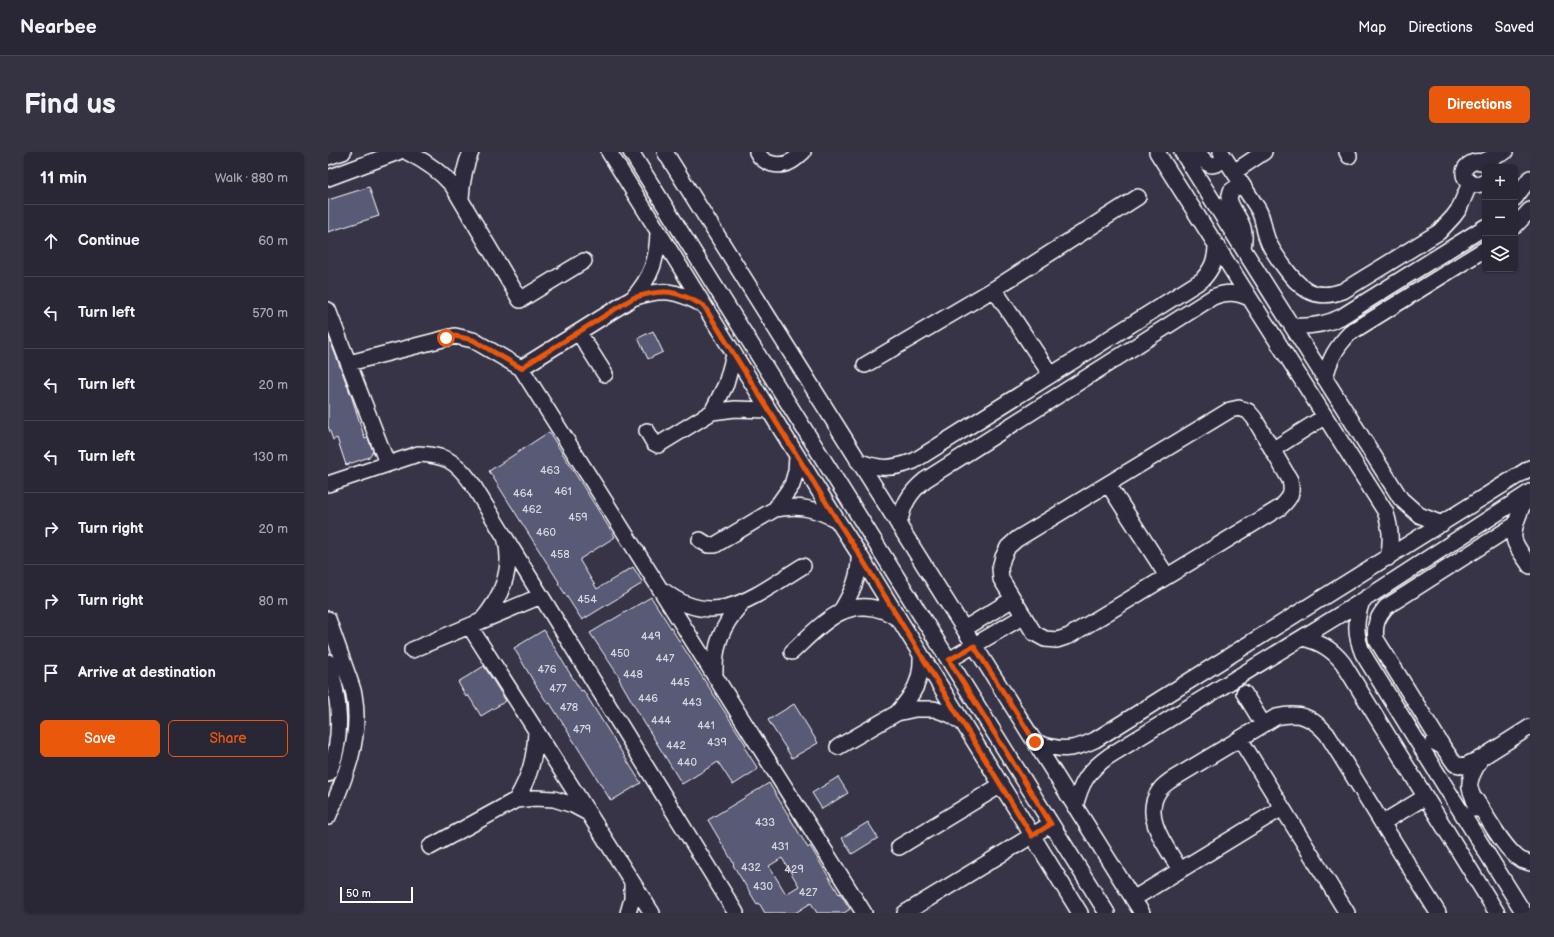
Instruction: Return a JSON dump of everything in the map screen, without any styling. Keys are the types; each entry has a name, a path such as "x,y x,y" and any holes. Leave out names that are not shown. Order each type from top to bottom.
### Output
{"street":[{"path":"328,158 343,152"},
{"path":"328,178 398,152"},
{"path":"407,152 428,163 441,173 452,185 520,300 584,260"},
{"path":"461,198 462,179 471,152"},
{"path":"609,152 1080,913"},
{"path":"631,152 1107,913"},
{"path":"665,152 1142,913"},
{"path":"757,152 759,156 768,163 780,166 791,162 803,152"},
{"path":"1157,152 1385,511 1391,534 1391,546 1388,558"},
{"path":"1182,152 1401,499 1419,515 1442,524"},
{"path":"1198,152 1206,163 1215,166 1223,156 1261,215 1265,234 1270,246 1291,276 1300,287 1313,293 1326,295 1343,291 1439,232 1450,221 1479,185 1467,181 1464,174 1467,163 1477,158 1487,164 1505,152"},
{"path":"1243,248 1244,228 1229,199 1231,191 1238,178 1264,152"},
{"path":"1518,193 1524,183"},
{"path":"865,365 994,289 1138,197"},
{"path":"1518,223 1530,210"},
{"path":"1292,326 1318,326 1341,317 1482,229"},
{"path":"633,298 645,284 653,268 658,250 658,232"},
{"path":"858,461 872,466 886,468 901,466 914,461 1202,280 1209,273 1214,264 1216,245"},
{"path":"1325,379 1333,353 1350,333 1482,252"},
{"path":"994,289 1051,375"},
{"path":"521,368 633,298 651,292 670,292 688,296 704,306"},
{"path":"899,526 901,512 906,500 915,488 925,480 1213,297 1231,293 1241,294 1249,298"},
{"path":"328,310 387,463"},
{"path":"579,333 605,374"},
{"path":"349,363 455,336 473,340 521,368 864,913"},
{"path":"712,412 726,384 734,355"},
{"path":"1239,408 1248,411 1254,418 1272,450 1290,480 1292,490 1289,500 1281,507 1069,636 1057,640 1045,639 1034,633 1001,579 1000,568 1003,557 1008,547 1017,539 1230,410 1239,408"},
{"path":"647,431 654,443 658,445 712,412 735,409 768,410"},
{"path":"1272,450 1324,417"},
{"path":"328,490 335,482 387,463 418,454 434,455 449,460 461,469 471,482 506,538 736,913"},
{"path":"700,540 708,545 715,545 774,509 792,485 796,471 797,456"},
{"path":"1035,742 1050,748 1065,749 1081,746 1095,740 1530,468"},
{"path":"1108,484 1167,576"},
{"path":"1529,492 1521,508 1516,524 1514,540 1530,566"},
{"path":"1075,807 1079,792 1086,777 1096,765 1362,601 1529,492"},
{"path":"774,509 790,507 806,508 822,512 837,520"},
{"path":"1516,524 1386,607 1378,616 1374,627 1376,639 1442,747 1455,764 1464,766 1475,764 1530,727"},
{"path":"1461,537 1514,540"},
{"path":"475,624 494,607 503,588 507,568 508,548 506,538"},
{"path":"841,611 850,595 860,569 859,554"},
{"path":"660,588 674,599 690,606 718,609 741,604 803,566"},
{"path":"412,650 541,596"},
{"path":"964,629 1013,598"},
{"path":"1362,601 1356,628 1358,642 1363,654 1524,913"},
{"path":"715,676 717,644 727,623 741,604"},
{"path":"792,652 822,624 841,611 855,607 870,607 884,611 898,619"},
{"path":"949,660 1024,616"},
{"path":"328,618 354,692 356,717 351,758 345,779 328,817"},
{"path":"475,624 536,731 652,913"},
{"path":"1302,638 1326,646 1336,653 1497,913"},
{"path":"897,713 908,700 917,685 922,669 921,656"},
{"path":"328,774 335,752 339,713 337,693 329,666"},
{"path":"1244,694 1263,724"},
{"path":"838,747 897,713 915,709 934,709 951,715 962,723"},
{"path":"1180,870 1157,831 1152,817 1153,802 1160,790 1171,780 1276,717 1290,714 1304,716 1317,723 1327,734 1438,913"},
{"path":"516,800 532,767 536,749 536,731"},
{"path":"1414,737 1436,743 1442,747"},
{"path":"1240,738 1347,913"},
{"path":"335,752 351,758"},
{"path":"1475,764 1470,780 1470,788 1476,800 1506,846 1521,860 1530,863"},
{"path":"899,847 1001,785"},
{"path":"1382,823 1425,797"},
{"path":"430,847 516,800 535,798 554,799 573,805 589,813"},
{"path":"1470,826 1476,800"},
{"path":"1133,899 1282,808"},
{"path":"905,913 1051,824"},
{"path":"628,913 632,898 632,882"}],"building":[{"path":"369,187 379,216 328,232 328,200"},
{"path":"653,331 663,352 648,359 638,338"},
{"path":"328,335 352,398 365,439 368,438 373,451 369,457 346,465 337,438 333,440 328,426"},
{"path":"549,432 615,537 580,559 597,589 633,567 643,583 582,620 489,471"},
{"path":"651,597 746,745 744,747 758,769 733,785 718,762 682,784 645,724 619,679 620,678 590,633"},
{"path":"544,630 581,691 583,690 641,783 611,801 550,703 548,704 535,684 514,648"},
{"path":"484,666 506,701 481,716 468,695 466,697 458,682"},
{"path":"794,704 818,743 792,758 768,720"},
{"path":"838,777 848,793 822,809 812,793"},
{"path":"769,783 808,848 810,846 839,894 840,893 850,909 844,913 817,913 811,903 795,913 765,913 759,903 757,904 733,865 734,864 708,820","holes":["782,858 799,886 786,894 769,866"]},
{"path":"868,822 878,838 852,854 842,838"}],"route":[{"path":"446,338 455,336 473,340 521,368 633,298 651,292 670,292 688,296 704,306 859,554 1032,836 1051,824 949,660 974,646 1035,742"}]}
